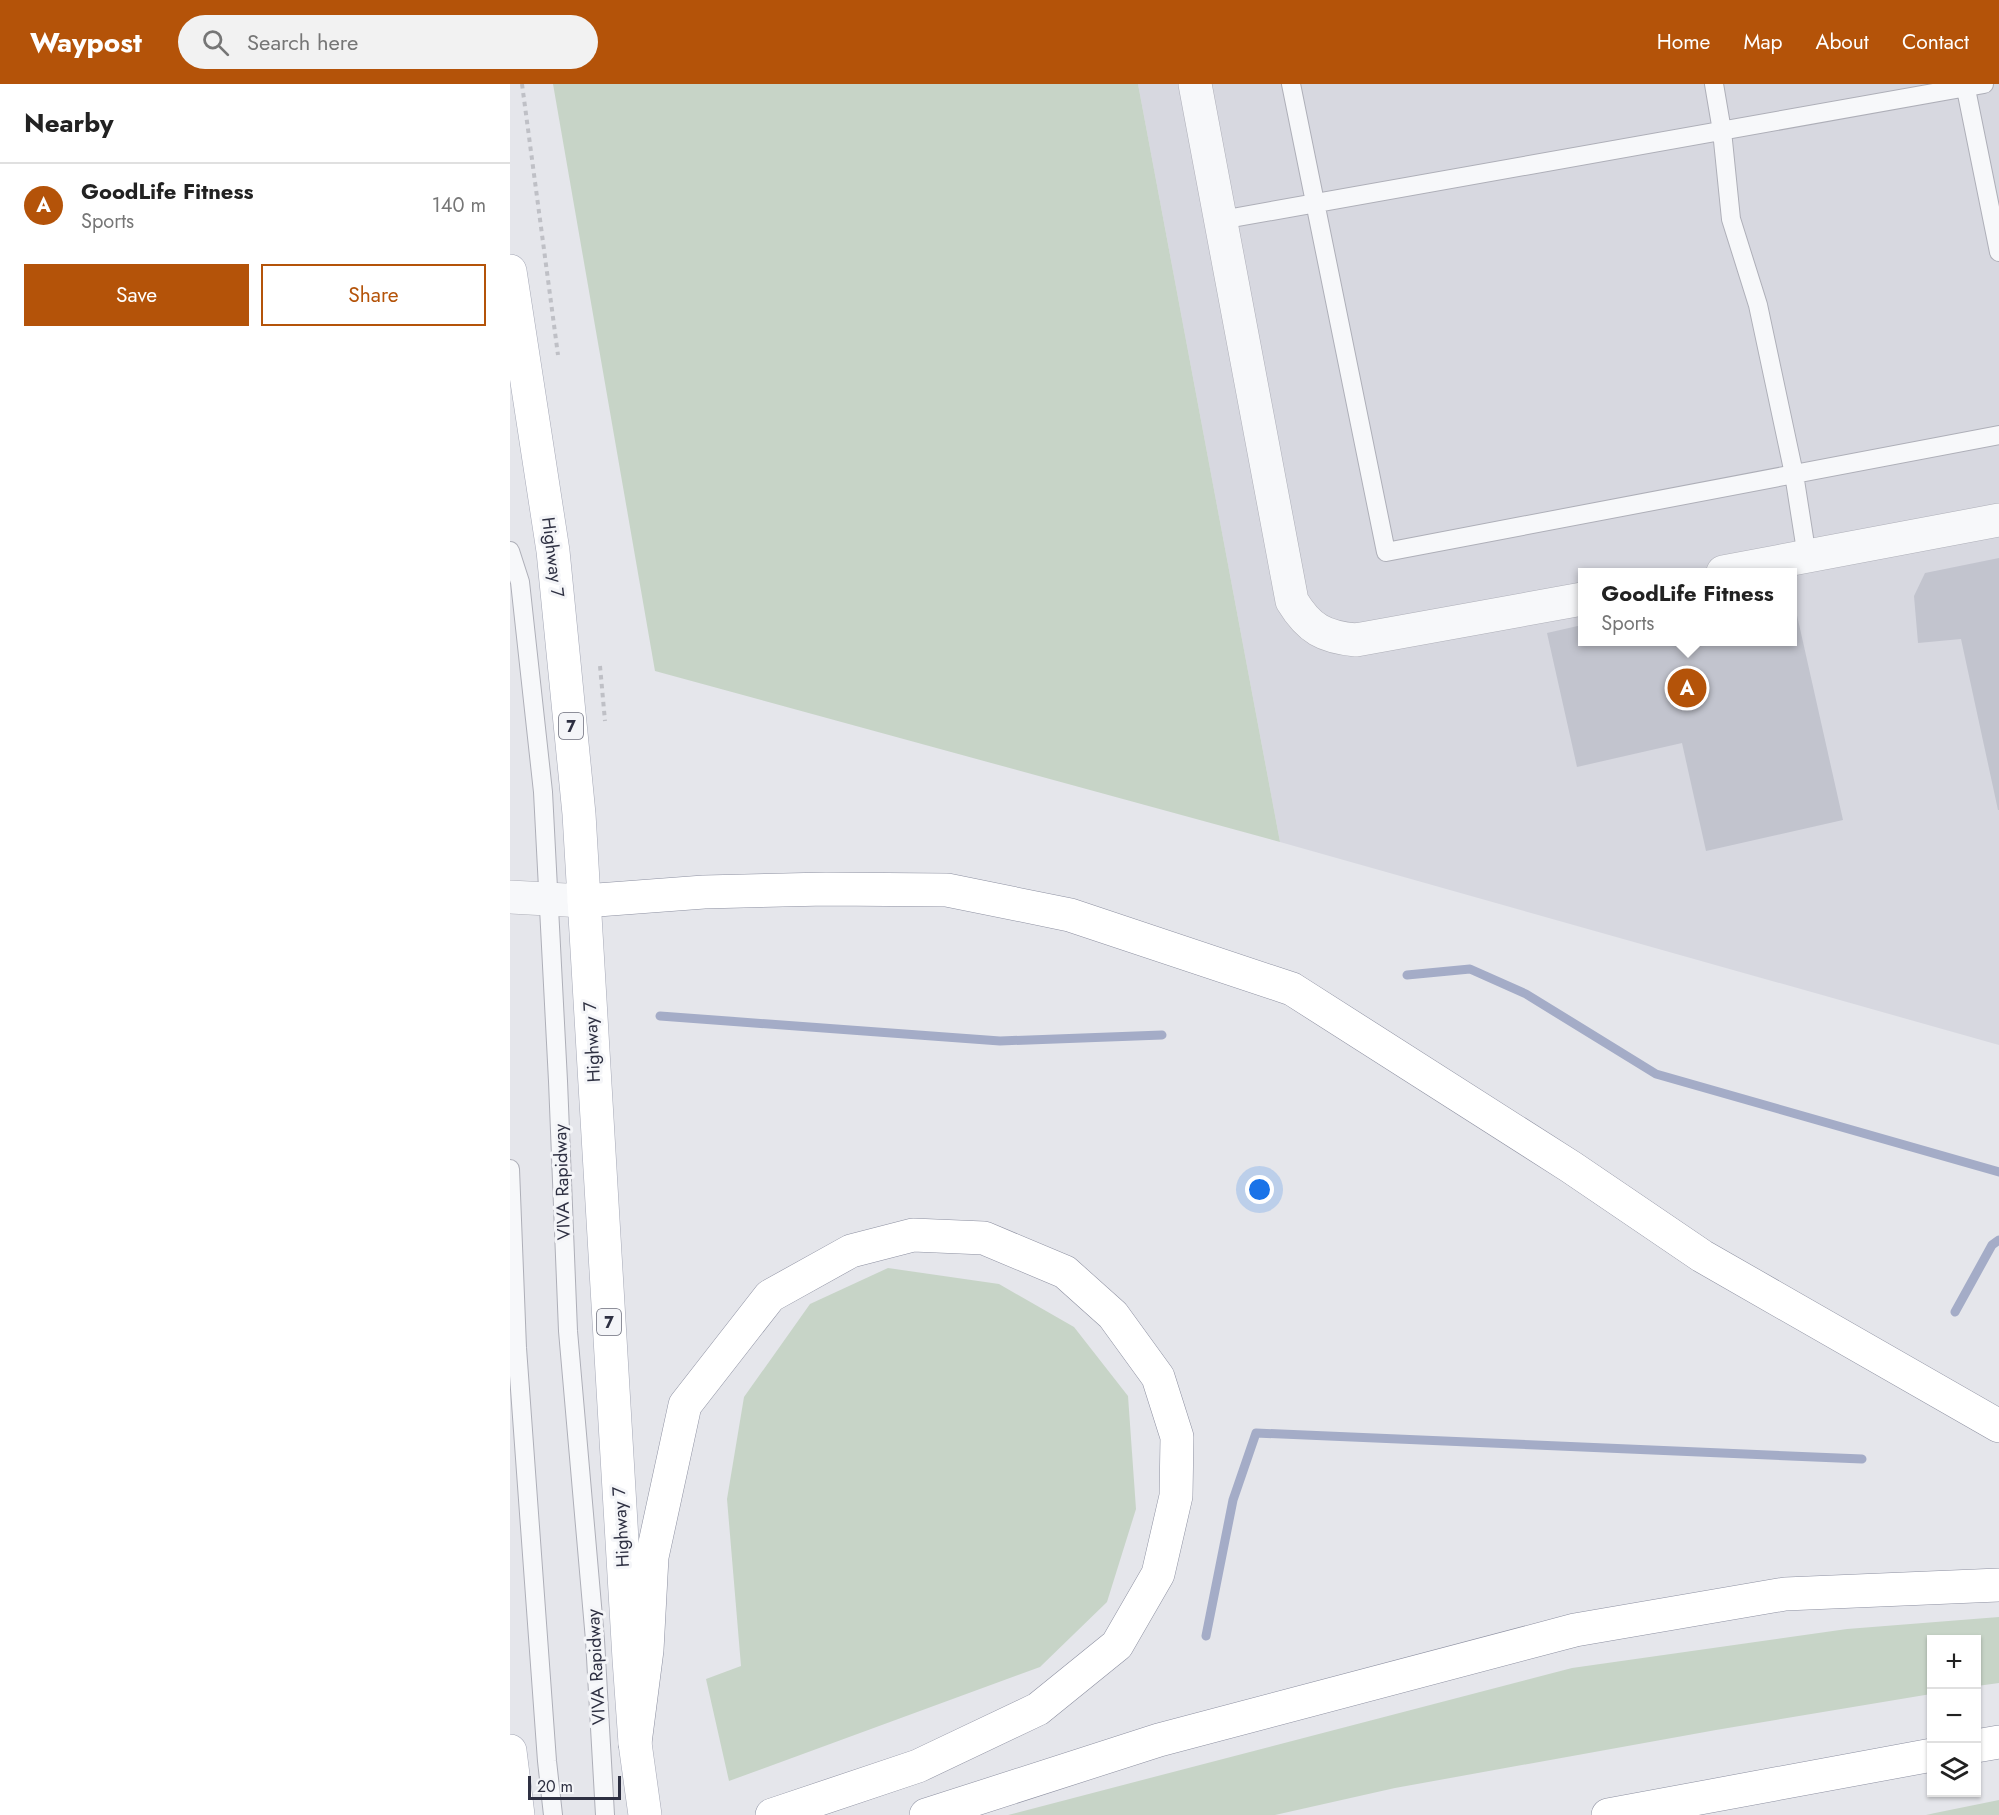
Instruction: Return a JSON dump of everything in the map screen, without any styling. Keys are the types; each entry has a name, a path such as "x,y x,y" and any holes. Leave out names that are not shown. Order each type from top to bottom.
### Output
{"main road":[{"name":"Highway 7","path":"510,272 554,551 579,814 635,1743 645,1815"},
{"path":"584,901 705,892 826,889 947,890 1070,915 1292,989 1571,1167 1702,1256 1999,1426"},
{"path":"635,1743 647,1650 651,1557 685,1405 770,1296 851,1251 913,1235 984,1238 1065,1272 1113,1315 1158,1377 1177,1437 1176,1496 1158,1574 1117,1645 1038,1709 918,1766 772,1815"},
{"path":"926,1815 1159,1740 1575,1630 1785,1594 1999,1585"},
{"path":"1981,1745 1999,1742"},
{"path":"510,1751 518,1815"},
{"path":"1608,1815 1927,1756"}],"street":[{"path":"1195,84 1292,601 1301,617 1321,633 1341,639 1356,640 1578,600"},
{"path":"1748,568 1999,520"},
{"path":"510,897 584,901"}],"lane":[{"path":"1291,84 1386,552 1999,435"},
{"path":"1714,84 1722,131 1731,219 1758,304 1794,474 1807,556"},
{"path":"1221,220 1984,84"},
{"path":"1966,86 1999,252"},
{"name":"VIVA Rapidway","path":"510,551 520,582 543,792 568,1331 595,1640 605,1815"},
{"path":"510,1169 517,1348 547,1761 553,1815"}],"shaded area":[{"path":"1138,84 1999,84 1999,1045 1280,842"}],"green space":[{"path":"553,84 1138,84 1280,842 655,671"},
{"path":"888,1268 999,1284 1074,1327 1128,1396 1136,1509 1107,1602 1040,1667 729,1781 706,1679 741,1666 727,1499 744,1397 810,1304"},
{"path":"1999,1617 1999,1683 1981,1685 1981,1635 1927,1635 1927,1695 1395,1788 1275,1815 1008,1815 1572,1668 1847,1629"},
{"path":"1999,1800 1999,1815 1926,1815 1935,1813"}],"building":[{"path":"1999,558 1998,810 1961,639 1918,643 1914,596 1925,573"},
{"path":"1797,615 1843,820 1706,851 1682,743 1577,767 1547,633 1578,626 1578,646 1797,646"}],"waterway":[{"path":"1407,975 1470,969 1526,994 1656,1074 1999,1172"},
{"path":"660,1016 1000,1041 1162,1035"},
{"path":"1955,1312 1992,1245 1999,1240"},
{"path":"1206,1636 1233,1500 1256,1433 1862,1459"}],"place":[{"name":"GoodLife Fitness","path":"1687,688"}]}
